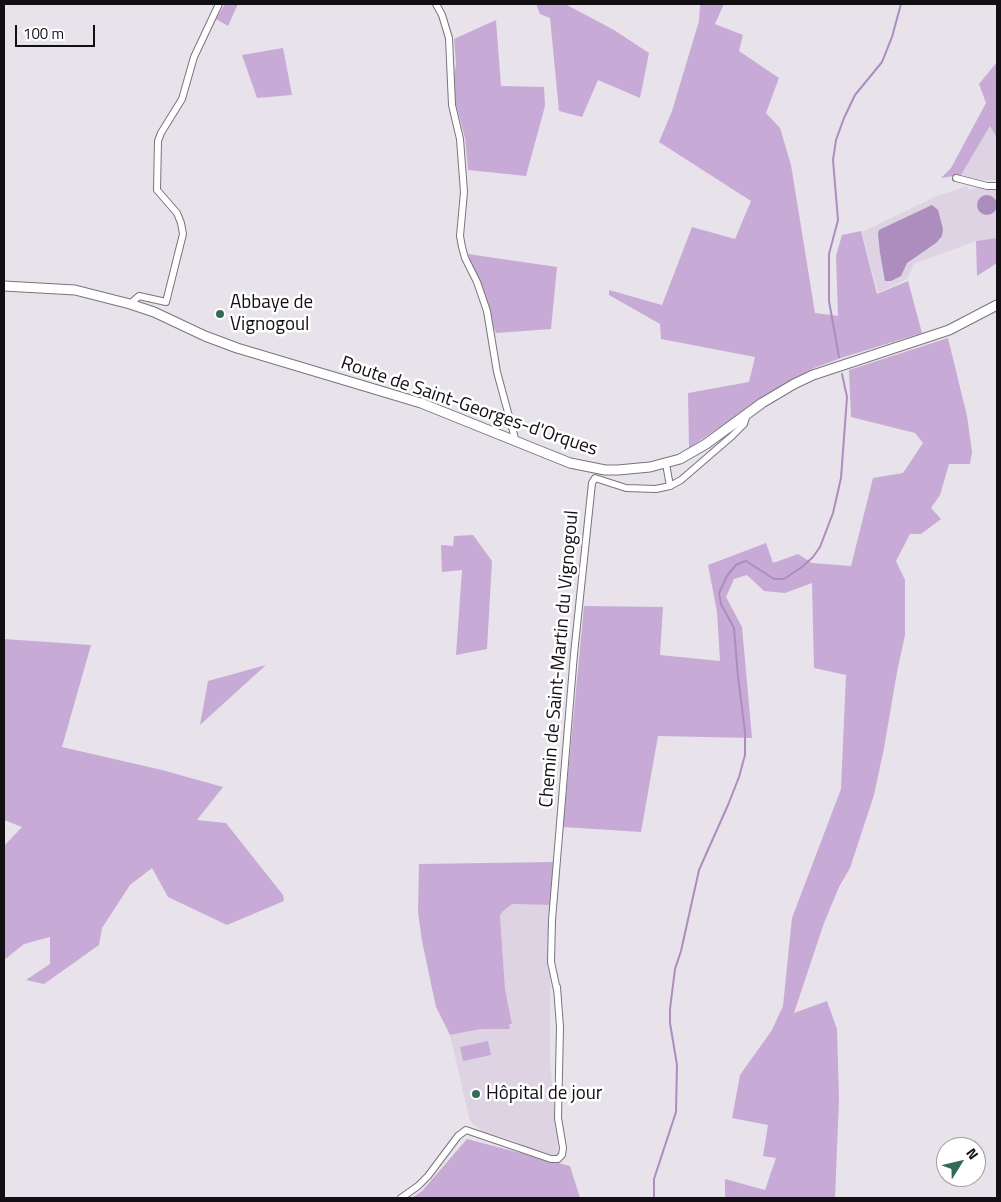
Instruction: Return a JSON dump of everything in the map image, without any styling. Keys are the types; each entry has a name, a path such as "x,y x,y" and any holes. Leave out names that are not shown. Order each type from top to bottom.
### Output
{"street":[{"path":"130,304 138,296 166,302 182,234 181,223 177,213 157,190 158,141 182,99 194,57 219,4"},
{"path":"436,4 442,15 449,38 452,105 460,140 464,192 460,236 462,247 487,312 497,372 516,442"},
{"path":"956,178 987,186 997,186"},
{"name":"Route de Saint-Georges-d'Orques","path":"4,286 75,290 130,304 154,312 236,348 379,389 421,403 570,463 605,470 634,470 666,464 680,459 706,444 778,392 794,384 813,375 950,330 997,305"},
{"name":"Chemin de Saint-Martin du Vignogoul","path":"401,1198 423,1181 458,1136 466,1130 552,1159 558,1159 562,1155 563,1148 558,1118 560,1027 557,990 551,962 552,920 574,654 592,483 595,478 626,488 656,489 670,486 681,480 732,436 744,424 747,414"},
{"path":"666,464 670,486"}],"shaded area":[{"path":"225,4 238,4 228,26 216,19"},
{"path":"536,4 565,4 614,30 649,53 640,98 598,80 582,117 559,111 550,18 540,14"},
{"path":"700,4 724,4 715,24 743,35 739,51 779,78 766,113 780,128 791,165 815,313 838,316 836,256 842,235 861,231 877,294 908,281 922,333 814,368 765,396 689,448 688,393 749,382 755,357 661,339 660,324 609,295 609,290 662,305 692,227 735,239 751,201 659,142 672,111 699,21"},
{"path":"496,20 501,86 544,87 545,106 526,176 468,170 465,138 454,97 453,82 456,64 454,39"},
{"path":"283,48 292,95 257,98 242,55"},
{"path":"997,62 997,138 990,126 961,175 941,178 951,168 986,103 979,84"},
{"path":"990,126 997,138 997,180 981,180 961,175"},
{"path":"967,186 969,190 975,188 997,188 997,238 976,241 914,264 907,279 878,293 862,232 935,197"},
{"path":"987,195 994,198 997,205 994,212 987,215 980,212 977,205 980,198"},
{"path":"932,205 938,210 943,229 942,236 936,243 907,263 901,276 891,281 885,281 880,253 879,230"},
{"path":"997,238 997,263 977,276 976,241"},
{"path":"468,254 557,267 551,329 496,333"},
{"path":"948,338 967,416 972,452 970,464 949,464 940,495 931,508 941,519 921,534 910,534 896,561 905,580 905,635 874,795 850,868 839,887 824,923 794,1013 827,1001 837,1029 839,1099 835,1198 725,1198 725,1179 765,1190 776,1158 763,1156 768,1125 732,1118 740,1075 772,1030 783,1006 792,918 841,789 846,675 814,668 812,583 785,593 764,591 747,575 734,579 726,597 742,627 752,738 658,736 641,832 563,827 584,606 663,607 660,655 720,661 717,612 708,565 766,543 773,563 798,554 812,563 851,566 873,478 903,473 923,443 915,433 851,417 849,370"},
{"path":"473,535 492,561 487,649 456,655 462,570 442,572 441,545 453,546 454,536"},
{"path":"4,639 91,645 62,747 162,770 223,787 197,820 226,823 283,895 284,901 227,925 168,897 152,868 130,885 102,928 99,945 44,984 26,980 50,964 50,937 24,944 4,960 4,846 22,827 4,820"},
{"path":"266,665 200,725 208,681"},
{"path":"553,862 550,905 512,904 500,916 505,989 512,1024 509,1024 510,1029 481,1029 450,1035 436,1007 422,941 418,912 419,864"},
{"path":"512,904 550,905 550,1061 558,1156 526,1148 512,1140 483,1132 470,1121 450,1035 481,1029 509,1029 509,1024 512,1023 505,989 500,916"},
{"path":"488,1041 491,1055 463,1061 460,1047"},
{"path":"467,1139 570,1166 580,1198 412,1198 422,1191"}],"waterway":[{"path":"839,357 829,301 829,254 838,220 833,160 836,140 855,95 882,62 892,37 901,4"},
{"path":"654,1198 654,1179 676,1112 677,1065 670,1023 675,969 681,951 699,870 728,805 745,755 745,732 734,628 721,604 719,593 727,576 740,563 746,561 774,579 784,579 802,567 820,547 833,513 841,478 847,397 842,374"}],"place":[{"name":"Abbaye de Vignogoul","path":"220,314"},
{"name":"Hôpital de jour","path":"476,1094"}]}
